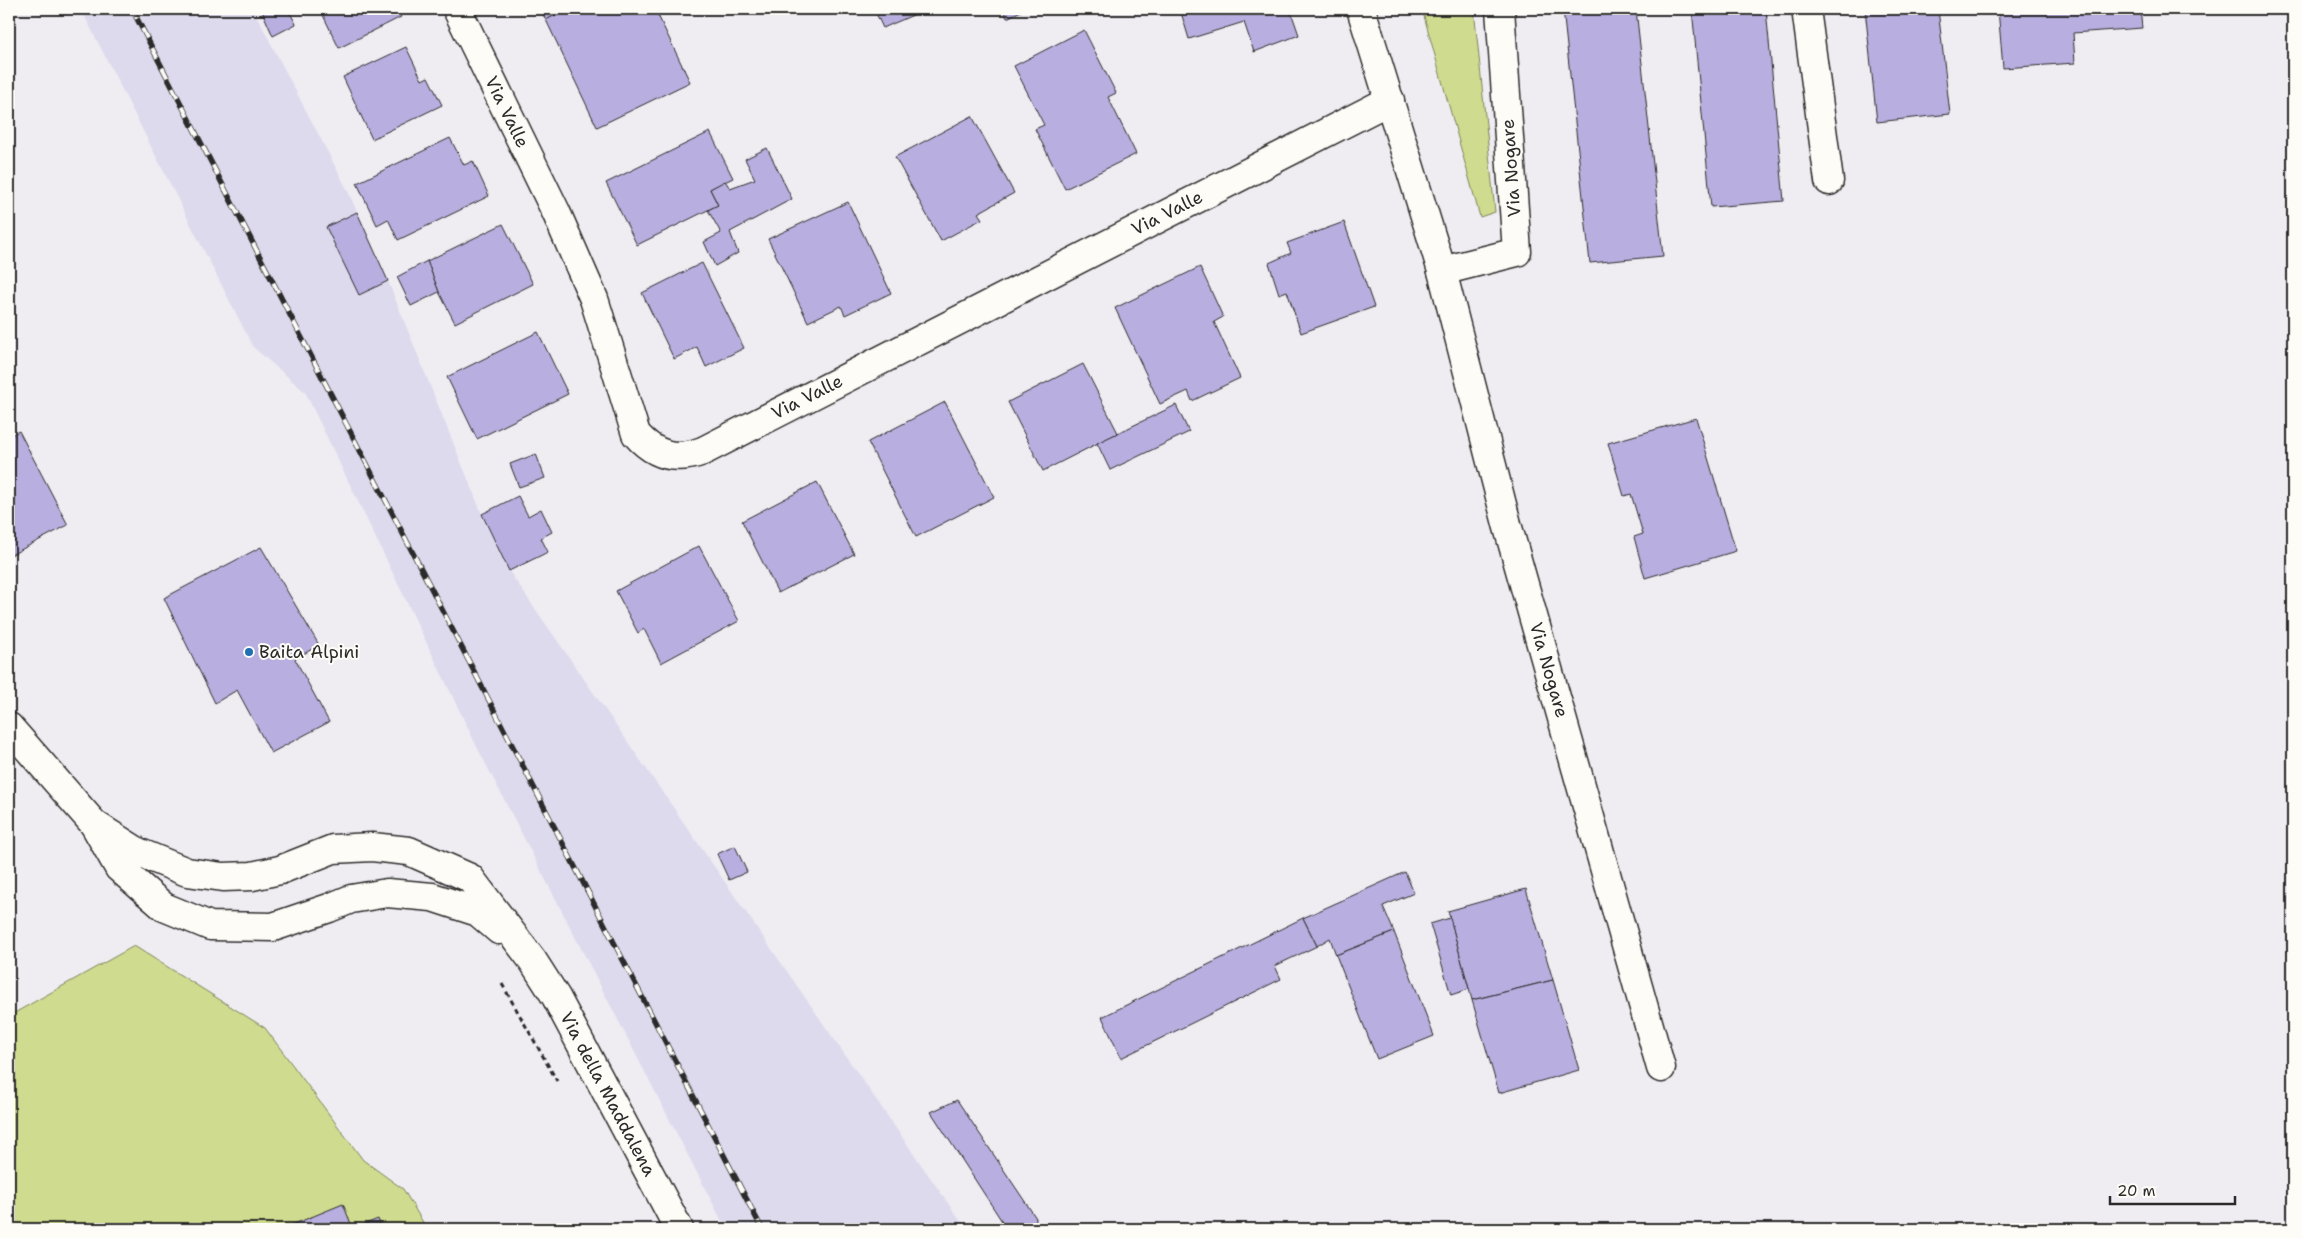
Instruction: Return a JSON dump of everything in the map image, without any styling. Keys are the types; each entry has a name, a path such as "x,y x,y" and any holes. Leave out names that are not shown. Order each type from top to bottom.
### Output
{"street":[{"name":"Via Valle","path":"457,9 556,212 594,299 636,434 645,444 668,456 680,457 703,451 1390,100"},
{"name":"Via Nogare","path":"1361,9 1442,272 1510,533 1661,1068"},
{"name":"Via Nogare","path":"1442,272 1516,252 1500,9"},
{"path":"1806,9 1829,181"},
{"name":"Via della Maddalena","path":"9,728 94,824 119,868 164,907 210,926 272,927 351,899 387,893 432,897 478,912 533,961"},
{"name":"Via della Maddalena","path":"94,824 138,852 186,872 224,877 252,876 280,870 333,850 372,847 409,851 470,878 533,961 556,997 679,1229"}],"path":[{"path":"500,980 558,1083"}],"shaded area":[{"path":"81,9 253,9 347,189 388,281 482,514 509,571 966,1229 726,1229 478,749 305,392 253,347"}],"green space":[{"path":"1422,9 1474,9 1495,212 1480,217"},
{"path":"134,946 265,1028 363,1160 403,1189 427,1229 9,1229 9,1016"}],"building":[{"path":"261,9 288,9 296,24 273,36"},
{"path":"320,9 397,9 401,17 339,48"},
{"path":"540,9 567,9 546,20"},
{"path":"567,9 655,9 690,82 597,127 546,20"},
{"path":"874,9 927,9 883,28"},
{"path":"1003,9 1025,9 1007,18"},
{"path":"1180,9 1290,9 1299,35 1254,52 1244,22 1189,39"},
{"path":"1563,9 1636,9 1663,256 1590,263"},
{"path":"1692,9 1766,9 1784,201 1711,207"},
{"path":"1865,9 1938,9 1950,114 1877,122"},
{"path":"1998,9 2140,9 2142,28 2073,33 2075,63 2003,68"},
{"path":"1084,30 1116,93 1108,97 1136,154 1065,189 1035,129 1044,125 1014,66"},
{"path":"406,47 422,80 428,77 442,105 372,139 343,77"},
{"path":"972,116 1014,193 978,213 982,219 941,241 895,157"},
{"path":"710,132 733,178 710,189 718,205 637,245 606,183"},
{"path":"450,138 464,165 473,161 489,196 398,240 388,219 377,225 357,183"},
{"path":"767,148 792,199 730,232 738,253 715,266 704,242 721,233 708,210 718,205 710,189 725,181 730,188 755,179 745,159"},
{"path":"848,202 891,293 845,315 841,306 808,322 768,239"},
{"path":"357,212 388,281 359,295 326,227"},
{"path":"1344,222 1374,307 1301,333 1287,291 1279,294 1269,263 1291,253 1287,243"},
{"path":"503,224 533,284 455,323 439,292 427,261"},
{"path":"427,261 439,292 411,306 397,277"},
{"path":"702,263 744,348 706,367 697,347 674,359 642,293"},
{"path":"1200,267 1223,317 1214,322 1240,378 1192,401 1188,391 1160,404 1115,308"},
{"path":"538,332 568,394 477,439 447,377"},
{"path":"1083,364 1118,433 1043,471 1008,402"},
{"path":"945,402 994,497 916,537 868,442"},
{"path":"1176,405 1189,432 1110,470 1097,443"},
{"path":"1696,418 1736,551 1645,578 1634,537 1643,534 1631,494 1624,496 1608,443"},
{"path":"19,431 68,525 9,556 9,436"},
{"path":"536,454 545,478 519,487 510,464"},
{"path":"817,482 854,554 778,593 742,521"},
{"path":"518,496 528,516 541,509 552,532 541,538 548,552 509,571 482,514"},
{"path":"699,546 739,621 661,663 644,629 638,633 616,591"},
{"name":"Baita Alpini","path":"261,547 319,645 295,659 329,722 271,753 237,690 215,703 164,598"},
{"path":"735,846 747,872 729,880 717,854"},
{"path":"1405,872 1414,893 1383,906 1394,932 1336,955 1330,938 1317,946 1303,918"},
{"path":"1526,889 1553,980 1472,1000 1448,911"},
{"path":"1303,918 1317,946 1275,966 1281,979 1121,1058 1102,1017"},
{"path":"1450,918 1469,989 1451,995 1430,924"},
{"path":"1394,932 1434,1036 1377,1059 1336,955"},
{"path":"1553,980 1579,1070 1499,1093 1472,1000"},
{"path":"957,1100 1036,1218 1035,1229 1007,1229 931,1112"},
{"path":"343,1204 353,1229 282,1229"},
{"path":"378,1219 382,1229 353,1229"}],"railway":[{"path":"132,9 762,1229"}],"place":[{"name":"Baita Alpini","path":"249,652"}]}
